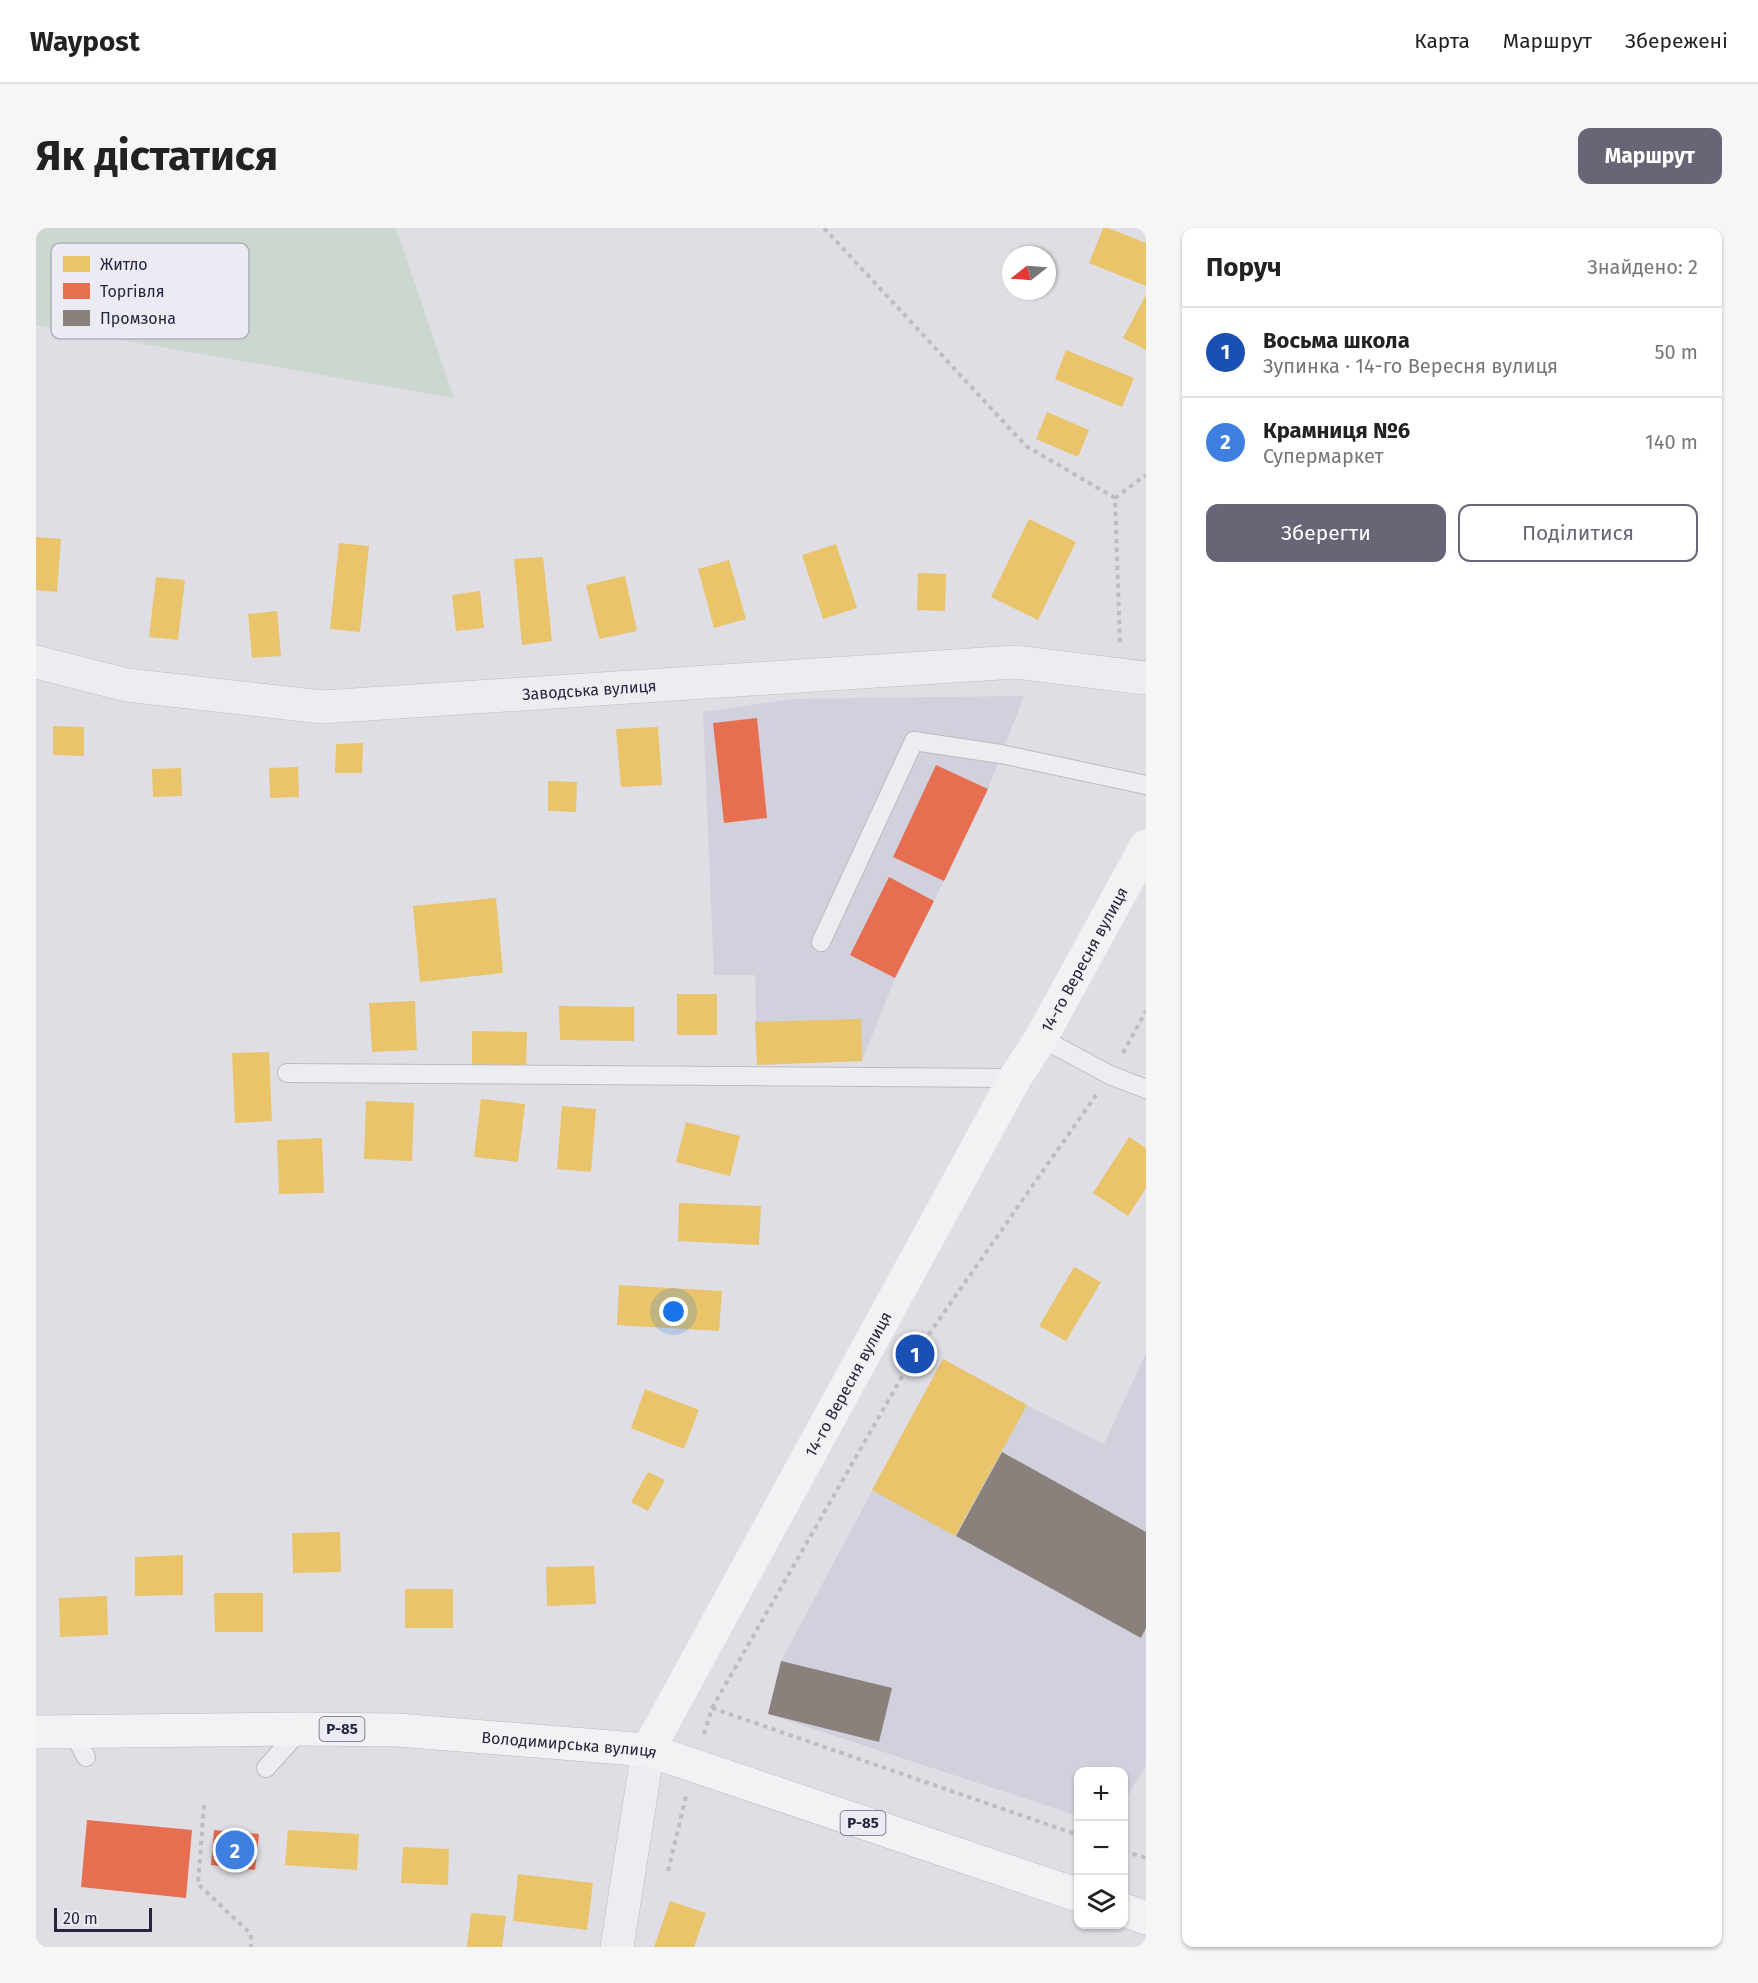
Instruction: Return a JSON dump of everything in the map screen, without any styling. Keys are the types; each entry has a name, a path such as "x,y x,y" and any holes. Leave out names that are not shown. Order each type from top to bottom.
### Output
{"main road":[{"name":"14-го Вересня вулиця","path":"648,1750 1015,1078 1041,1038 1146,846"},
{"name":"Володимирська вулиця","path":"36,1732 80,1745 301,1729 398,1730 648,1750 1074,1894"},
{"path":"1128,1911 1146,1918"}],"street":[{"name":"Заводська вулиця","path":"36,662 127,685 322,707 1015,662 1134,676"},
{"name":"14-го Вересня вулиця","path":"617,1947 648,1750"}],"lane":[{"path":"821,942 914,741 1001,754 1146,785"},
{"path":"1041,1038 1110,1075 1146,1089"},
{"path":"287,1073 1015,1078"},
{"path":"266,1768 301,1729"}],"path":[{"path":"824,228 1026,446 1115,498"},
{"path":"1115,498 1146,475"},
{"path":"1115,498 1134,676"},
{"path":"1074,1834 712,1708 915,1354 1110,1075 1146,1011"},
{"path":"204,1805 198,1884 251,1934 250,1947"},
{"path":"1128,1852 1146,1858"}],"shaded area":[{"path":"36,228 396,228 454,398 116,339 249,339 249,243 51,243 51,328 36,325"},
{"path":"1024,696 988,789 895,978 862,1061 757,1065 755,975 714,975 703,712 792,699"},
{"path":"1146,1353 1146,1765 1128,1795 1128,1767 1074,1767 1074,1815 768,1714 781,1661 943,1359 1104,1444"}],"building: Житло":[{"path":"1103,228 1146,243 1146,286 1089,263"},
{"path":"1146,295 1146,350 1123,338"},
{"path":"1066,350 1134,378 1122,407 1055,379"},
{"path":"1047,412 1089,430 1078,457 1036,439"},
{"path":"1029,519 1076,542 1038,620 991,597"},
{"path":"36,537 61,539 57,592 36,590"},
{"path":"339,543 369,546 360,632 330,629"},
{"path":"836,544 857,608 823,619 802,555"},
{"path":"543,557 552,641 522,645 514,559"},
{"path":"729,560 746,619 714,628 698,569"},
{"path":"918,573 946,574 945,611 917,610"},
{"path":"625,576 637,631 599,639 586,585"},
{"path":"156,577 185,580 178,640 149,637"},
{"path":"480,591 484,628 456,631 452,595"},
{"path":"277,611 281,656 252,658 248,614"},
{"path":"53,726 84,727 84,756 53,755"},
{"path":"658,727 662,785 621,787 616,729"},
{"path":"363,743 362,773 335,773 336,744"},
{"path":"298,767 299,797 270,798 269,768"},
{"path":"181,768 182,796 153,797 152,769"},
{"path":"548,781 577,782 576,812 548,811"},
{"path":"496,898 503,973 420,982 413,906"},
{"path":"677,994 717,994 717,1035 677,1035"},
{"path":"415,1001 417,1050 372,1052 369,1003"},
{"path":"559,1006 634,1007 634,1041 560,1040"},
{"path":"861,1019 862,1061 757,1065 755,1022"},
{"path":"472,1031 527,1032 526,1067 472,1066"},
{"path":"269,1052 272,1121 235,1123 232,1053"},
{"path":"481,1099 525,1104 518,1162 474,1157"},
{"path":"366,1101 414,1103 412,1161 364,1159"},
{"path":"562,1106 596,1109 591,1172 557,1169"},
{"path":"686,1122 740,1136 730,1176 676,1162"},
{"path":"1129,1137 1146,1148 1146,1188 1128,1216 1093,1193"},
{"path":"322,1138 324,1193 279,1194 277,1140"},
{"path":"679,1203 761,1206 759,1245 678,1241"},
{"path":"1074,1267 1101,1282 1066,1341 1039,1326"},
{"path":"619,1285 722,1291 719,1331 617,1325"},
{"path":"943,1359 1027,1405 955,1536 872,1490"},
{"path":"645,1389 699,1410 684,1449 631,1428"},
{"path":"648,1472 665,1480 648,1511 631,1502"},
{"path":"340,1532 341,1572 293,1573 292,1533"},
{"path":"183,1555 183,1595 135,1596 135,1557"},
{"path":"594,1566 596,1604 547,1606 546,1567"},
{"path":"405,1589 453,1589 453,1628 405,1628"},
{"path":"214,1593 263,1593 263,1632 215,1632"},
{"path":"107,1596 108,1635 60,1637 59,1598"},
{"path":"288,1830 359,1834 357,1870 285,1865"},
{"path":"403,1847 449,1849 448,1885 401,1883"},
{"path":"518,1874 593,1883 587,1930 513,1921"},
{"path":"670,1901 706,1913 694,1947 654,1947"},
{"path":"471,1913 506,1916 502,1947 467,1947"}],"building: Торгівля":[{"path":"757,718 767,818 724,823 713,723"},
{"path":"936,765 988,789 944,881 893,857"},
{"path":"889,877 934,901 895,978 850,955"},
{"path":"87,1820 192,1830 186,1898 81,1887"},
{"path":"214,1830 259,1834 255,1870 211,1865"}],"building: Промзона":[{"path":"1002,1452 1146,1532 1146,1628 1141,1638 956,1536"},
{"path":"781,1661 892,1688 879,1742 768,1714"}],"place":[{"name":"Восьма школа","path":"915,1354"},
{"name":"Крамниця №6","path":"235,1850"}]}
